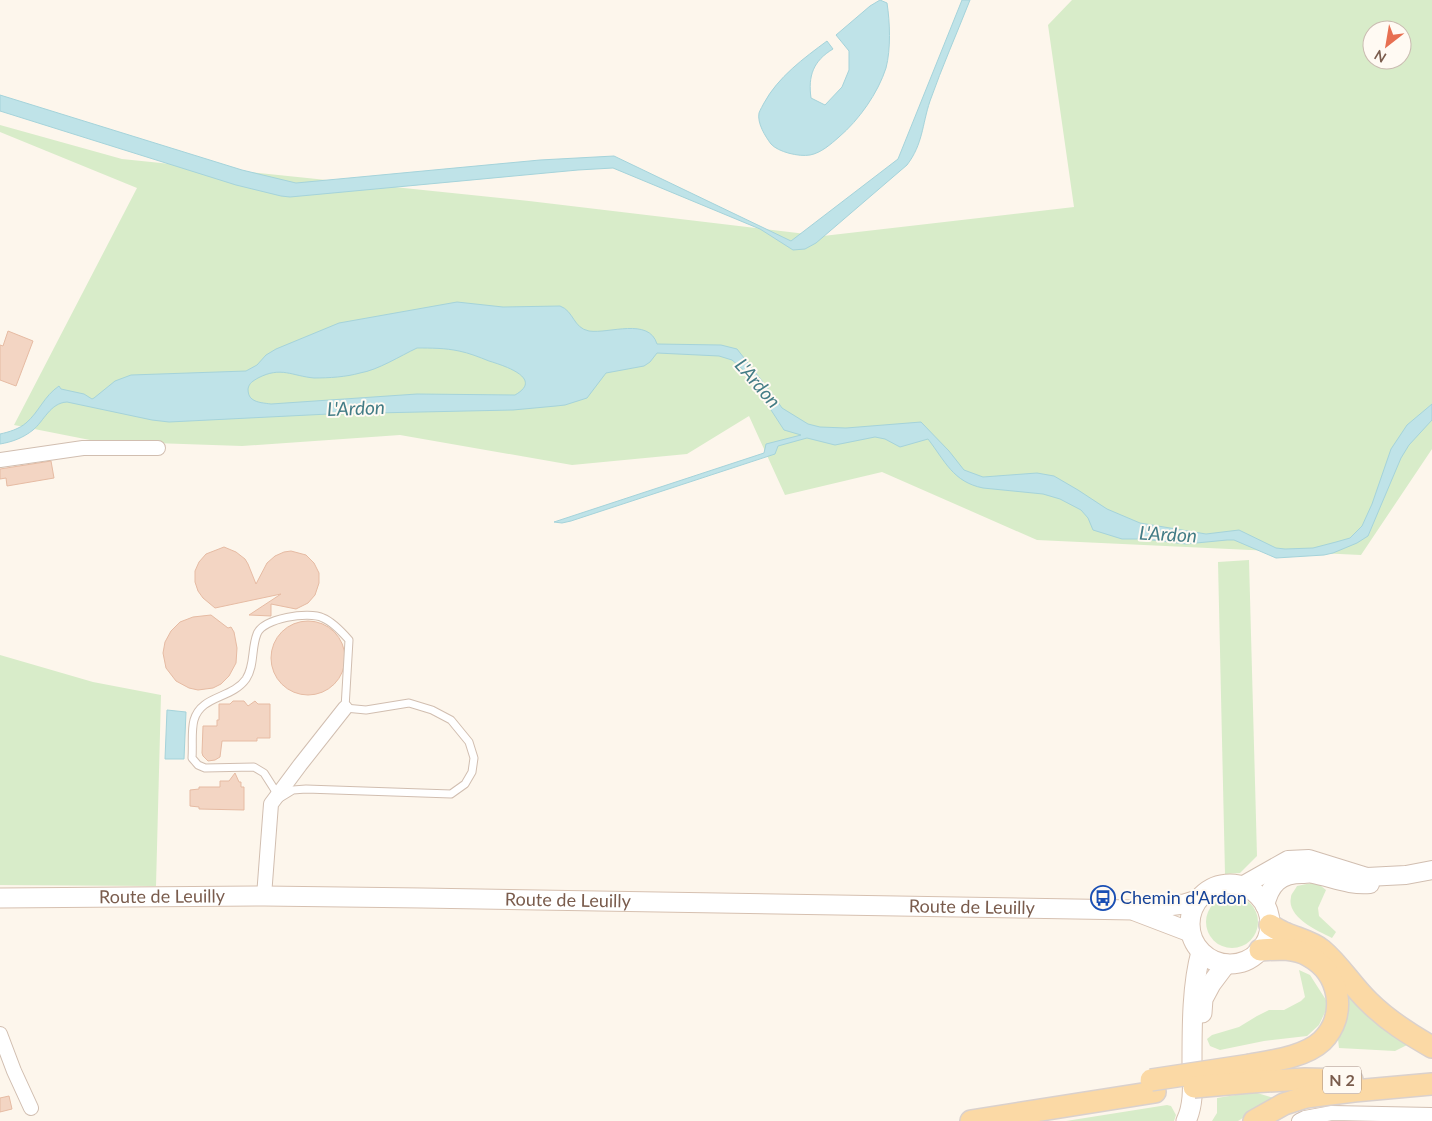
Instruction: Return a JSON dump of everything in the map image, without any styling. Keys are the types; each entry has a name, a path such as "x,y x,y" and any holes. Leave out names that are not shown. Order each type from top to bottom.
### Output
{"main road":[{"path":"1268,915 1269,934 1265,943 1254,956 1241,963 1226,964 1208,958 1196,946 1190,932 1192,910 1197,900 1205,892 1224,884 1233,884 1252,890 1259,897 1268,915 1286,934 1304,940 1320,949 1336,964 1369,1002 1388,1019 1432,1047"},
{"name":"Route de Leuilly","path":"0,898 264,896 1134,910"},
{"path":"1134,910 1184,904 1197,900"},
{"path":"1134,910 1190,932"},
{"path":"971,1121 1120,1098 1153,1086 1250,1074 1282,1059 1305,1052 1322,1041 1332,1026 1337,1013 1338,993 1332,978 1319,963 1308,955 1285,949 1260,950"},
{"path":"1186,1121 1191,1107 1196,968 1201,952"},
{"path":"1197,1121 1203,999 1211,984 1226,964"},
{"name":"N 2","path":"1250,1074 1305,1079 1432,1084"},
{"path":"1254,1121 1284,1104 1306,1097 1432,1084"}],"street":[{"path":"0,460 83,448 158,448"},
{"path":"264,896 274,800 345,708"},
{"path":"1242,886 1288,860 1309,859 1367,876 1406,875 1432,870"},
{"path":"1268,915 1267,896 1277,881 1290,874 1312,873 1337,881 1361,885 1385,883 1406,875"},
{"path":"0,1034 31,1108"},
{"path":"1300,1121 1305,1118 1332,1113 1432,1115"}],"lane":[{"path":"305,615 323,617 349,640 345,708 366,710 409,703 432,710 451,720 469,742 474,758 472,772 464,784 451,794 306,788 293,790 274,800 264,773 254,767 205,768 198,765 192,758 194,720 198,711 208,701 237,689 246,679 251,670 257,634 272,621 305,615"}],"green space":[{"path":"1072,0 1432,0 1432,449 1361,555 1037,540 882,472 785,495 749,416 687,454 572,465 400,435 242,446 95,441 14,425 137,188 0,132 0,125 122,159 529,201 823,236 1074,207 1048,25"},
{"path":"1249,560 1257,856 1240,873 1225,874 1218,562"},
{"path":"0,655 93,682 161,695 156,886 0,885"},
{"path":"1316,882 1326,890 1318,908 1319,916 1336,932 1332,938 1304,922 1293,911 1291,904 1291,896 1297,886"},
{"path":"1232,896 1242,898 1250,904 1256,912 1258,922 1256,932 1250,940 1242,946 1232,948 1222,946 1214,940 1208,932 1206,922 1208,912 1214,904 1222,898"},
{"path":"1299,970 1310,975 1326,1000 1326,1010 1319,1025 1307,1036 1264,1041 1220,1050 1210,1046 1207,1039 1212,1035 1239,1027 1269,1010 1284,1010 1301,1001 1305,997"},
{"path":"1348,986 1402,1034 1407,1045 1395,1051 1339,1048 1338,1039 1345,1023"},
{"path":"1254,1092 1274,1098 1238,1121 1212,1121 1217,1113 1217,1098"},
{"path":"1167,1105 1171,1106 1176,1115 1174,1121 1066,1121"}],"water":[{"path":"880,0 887,3 889,52 883,77 867,106 854,123 818,152 810,155 800,155 784,152 774,147 760,125 759,117 760,110 770,94 784,76 827,41 833,49 816,64 810,83 811,98 825,105 842,87 849,70 849,51 836,35 870,6"},
{"path":"962,0 970,0 927,110 916,150 907,165 816,243 805,249 793,250 760,229 613,168 290,197 236,185 0,111 0,95 242,170 296,183 540,160 614,156 791,241 898,159"},
{"name":"L'Ardon","path":"457,302 503,307 560,306 565,308 580,327 589,331 637,329 646,331 653,336 657,344 721,345 737,349 782,408 808,424 820,427 846,428 921,422 949,451 964,470 983,477 1037,473 1054,476 1107,509 1140,523 1206,534 1239,530 1276,548 1285,549 1313,548 1350,538 1362,526 1372,504 1391,449 1407,425 1432,404 1432,420 1409,445 1401,458 1368,536 1333,553 1276,558 1234,540 1186,544 1144,539 1122,539 1093,530 1088,518 1081,510 1060,499 1043,494 983,488 964,481 945,463 928,439 900,447 885,439 875,437 835,445 807,438 778,446 775,454 571,521 554,522 764,453 766,444 801,435 784,430 747,373 732,360 719,356 657,353 644,366 606,373 587,398 565,405 513,410 329,414 169,422 67,402 61,403 52,409 33,430 13,441 0,444 0,434 14,430 26,423 49,394 59,386 61,389 84,394 92,399 115,381 131,375 246,371 257,365 266,355 276,349 339,323","holes":["417,348 438,348 463,352 511,369 523,378 525,383 523,389 515,395 417,394 271,404 254,400 248,393 250,384 266,374 280,372 314,378 349,375 374,369"]},
{"path":"167,710 186,712 184,759 165,759"}],"building":[{"path":"8,331 33,341 16,386 0,380 0,345 3,346"},
{"path":"51,461 54,478 7,486 6,478 0,479 0,469"},
{"path":"224,547 236,552 245,559 256,584 267,563 275,556 291,551 306,555 314,563 319,573 319,583 315,595 308,603 296,609 271,604 271,616 249,615 281,594 215,608 198,591 195,582 195,571 199,562 206,554"},
{"path":"211,615 228,628 231,627 234,632 237,648 236,663 229,676 221,684 213,688 198,690 189,688 176,681 166,668 163,653 165,642 171,631 180,622 193,617"},
{"path":"308,621 322,624 334,632 342,644 345,658 342,672 334,684 322,692 308,695 294,692 282,684 274,672 271,658 274,644 282,632 294,624"},
{"path":"233,701 244,701 248,706 255,701 258,704 270,704 270,738 257,738 257,741 222,741 220,757 208,761 202,753 203,726 217,726 219,704 230,704"},
{"path":"235,773 239,782 241,782 241,787 244,787 244,810 199,809 199,807 190,806 190,790 199,789 199,787 220,787 220,781 229,781"},
{"path":"9,1096 12,1109 0,1112 0,1098"}],"place":[{"name":"Chemin d'Ardon","path":"1103,898"}]}
